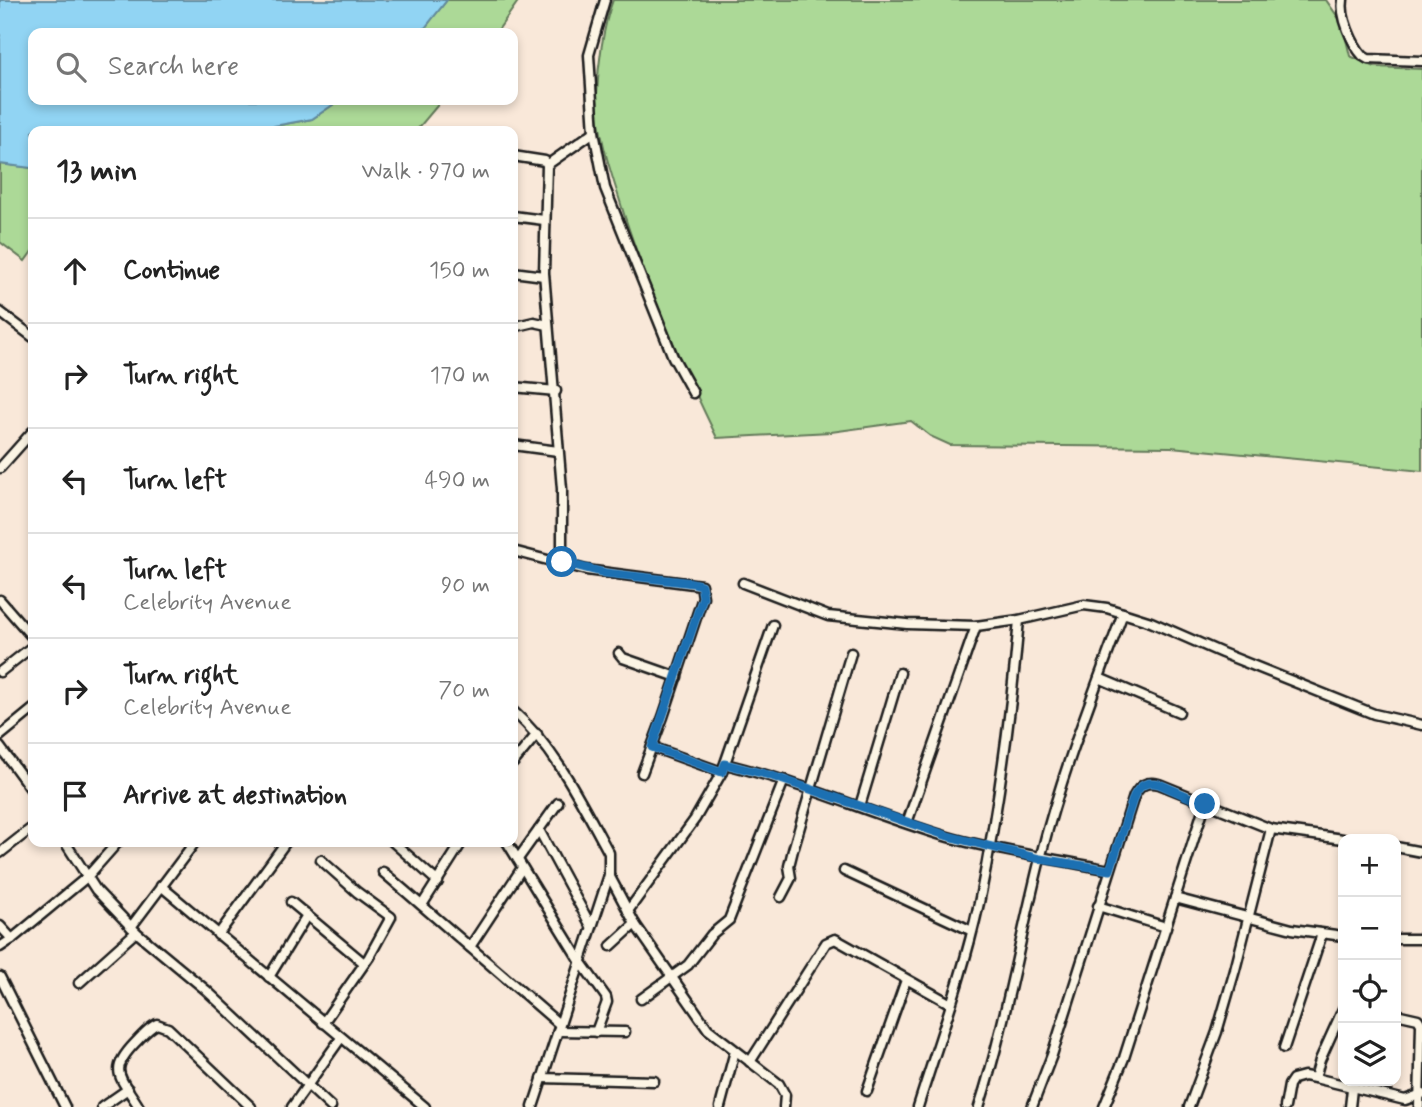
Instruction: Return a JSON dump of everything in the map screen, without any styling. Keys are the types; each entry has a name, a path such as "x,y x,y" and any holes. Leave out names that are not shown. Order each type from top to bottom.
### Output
{"street":[{"path":"605,0 589,55 594,132 610,203 673,357 693,393"},
{"path":"1343,0 1341,3 1345,20 1358,51 1363,56 1368,59 1422,61"},
{"path":"547,165 594,132"},
{"path":"518,156 535,158 545,161 547,165 544,276 556,391 562,489 562,562"},
{"path":"518,216 544,219"},
{"path":"518,273 544,276"},
{"path":"0,312 28,333"},
{"path":"518,326 534,322 548,325"},
{"path":"518,387 556,391"},
{"path":"0,468 28,437"},
{"path":"518,446 558,451"},
{"path":"518,552 605,573 701,585 703,597 642,774"},
{"path":"743,583 828,616 907,624 976,626 1019,620 1084,605 1107,608 1151,622 1374,714 1422,725"},
{"path":"0,600 28,632"},
{"path":"979,1107 1006,1011 1040,859 1066,766 1123,613"},
{"path":"918,1107 972,931 989,846 1013,684 1019,620"},
{"path":"628,911 695,819 723,768 773,625"},
{"path":"907,823 976,626"},
{"path":"0,671 28,650"},
{"path":"619,653 623,658 677,677"},
{"path":"781,897 791,878 789,866 851,653"},
{"path":"860,806 900,673"},
{"path":"1099,678 1180,712"},
{"path":"0,736 28,713"},
{"path":"518,716 537,734 568,777 609,853 609,875 533,1107"},
{"path":"518,757 537,734"},
{"path":"0,747 28,785"},
{"path":"652,747 723,768 784,780 948,836 1040,859 1110,870"},
{"path":"642,999 688,965 712,934 729,919 784,780"},
{"path":"1032,1107 1072,993 1134,796 1141,786 1151,782 1159,784 1271,829 1338,838"},
{"path":"518,859 558,803"},
{"path":"1104,1107 1124,1058 1205,804"},
{"path":"1189,1107 1235,970 1271,829"},
{"path":"539,830 591,926"},
{"path":"0,853 28,831"},
{"path":"68,847 105,901 134,930 206,990 331,1107"},
{"path":"0,947 87,877 114,847"},
{"path":"79,983 134,930 161,886 191,847"},
{"path":"218,935 282,847"},
{"path":"399,847 438,882"},
{"path":"422,905 459,847"},
{"path":"510,847 607,1002 596,1032"},
{"path":"1401,849 1422,852"},
{"path":"321,860 391,917 364,963 323,1023"},
{"path":"470,947 522,869"},
{"path":"383,872 559,1027 596,1032 625,1032"},
{"path":"844,872 972,931"},
{"path":"609,875 635,924 708,1029 779,1084 786,1098 784,1107"},
{"path":"161,886 425,1107"},
{"path":"1175,898 1247,918 1338,936"},
{"path":"291,902 364,963"},
{"path":"1098,906 1166,927"},
{"path":"269,977 307,915"},
{"path":"611,946 635,924"},
{"path":"0,926 12,939"},
{"path":"1284,1048 1322,934"},
{"path":"1401,939 1422,939"},
{"path":"750,1062 826,943 830,941 839,940 951,1004"},
{"path":"0,977 65,1107"},
{"path":"867,1091 906,980"},
{"path":"1401,1015 1418,1019 1421,1024 1419,1107"},
{"path":"1315,1078 1338,1020"},
{"path":"138,1107 119,1075 118,1066 121,1058 152,1026 163,1025 251,1107"},
{"path":"292,1107 341,1038"},
{"path":"720,1107 734,1051"},
{"path":"1284,1107 1289,1085 1293,1079 1304,1076 1405,1101 1420,1094"},
{"path":"542,1078 654,1082"},
{"path":"102,1107 128,1089"},
{"path":"1350,1107 1352,1089"}],"green space":[{"path":"447,0 519,0 499,28 425,28"},
{"path":"613,0 1326,0 1342,23 1350,56 1375,67 1422,69 1422,471 1171,447 950,445 930,436 911,421 831,432 717,438 651,290 604,146 597,106 598,83 604,34"},
{"path":"333,105 438,105 420,126 274,126 312,119"},
{"path":"0,164 28,167 28,257 25,261 0,242"}],"water":[{"path":"0,0 447,0 425,28 28,28 28,105 333,105 312,119 274,126 28,126 28,168 0,164"}],"route":[{"path":"562,562 586,570 693,583 701,585 704,591 652,747 722,772 725,764 769,775 948,836 1040,859 1110,870 1134,796 1141,786 1151,782 1159,784 1205,804"}]}
